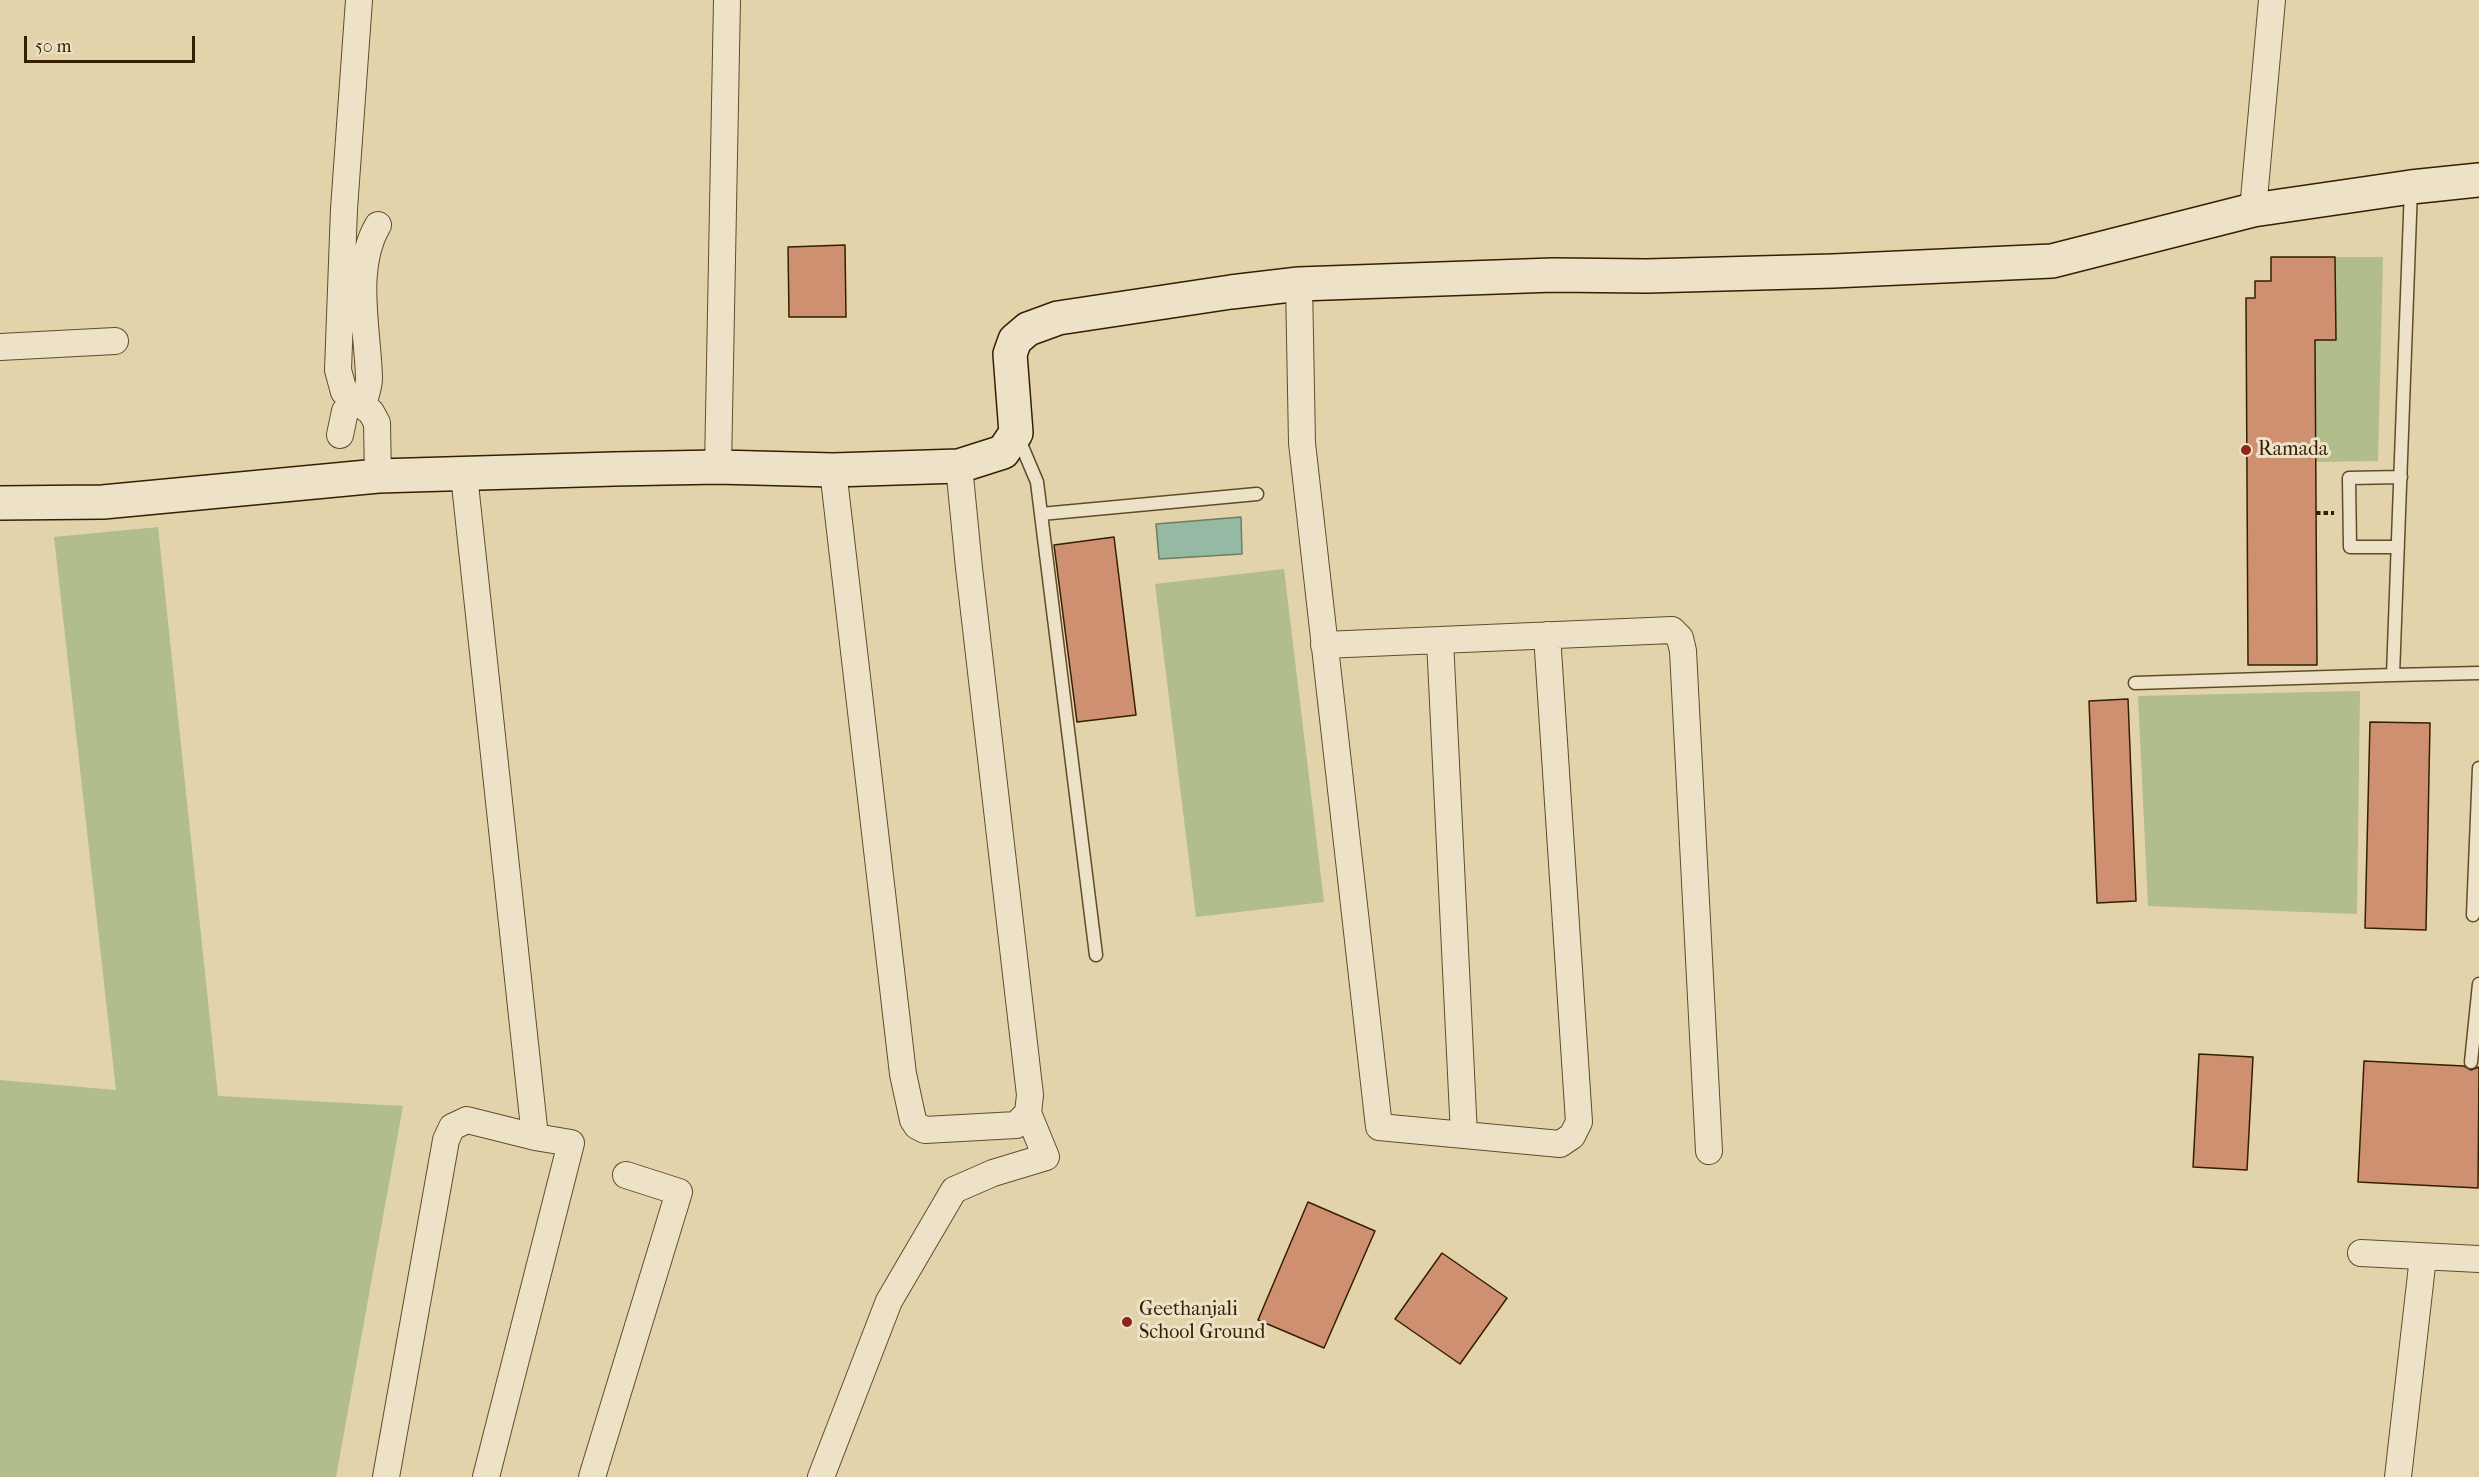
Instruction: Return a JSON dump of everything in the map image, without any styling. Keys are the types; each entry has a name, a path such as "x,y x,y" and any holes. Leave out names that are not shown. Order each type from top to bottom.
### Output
{"street":[{"path":"359,0 344,209 338,370 344,392 371,412 377,423 378,476"},
{"path":"718,468 727,0"},
{"path":"2253,210 2272,0"},
{"path":"0,503 103,502 378,476 718,468 833,470 959,466 1003,452 1016,433 1010,354 1015,340 1028,329 1058,318 1299,284 1553,274 1647,276 1833,272 2052,261 2253,210 2411,187 2479,180"},
{"path":"340,435 345,411 358,403 369,380 363,323 366,259 372,236 378,225"},
{"path":"1299,284 1302,443 1379,1127 1560,1144 1572,1136 1579,1122 1547,635"},
{"path":"0,347 115,341"},
{"path":"821,1477 889,1301 954,1190 993,1173 1046,1157 1028,1113 1030,1095 959,466"},
{"path":"833,470 901,1057 913,1120 917,1126 925,1130 995,1127 1016,1125 1028,1113"},
{"path":"464,475 535,1137"},
{"path":"1324,645 1672,630 1680,638 1684,663 1709,1151"},
{"path":"1440,640 1464,1135"},
{"path":"386,1477 446,1140 452,1126 467,1120 535,1137 571,1143 486,1477"},
{"path":"592,1477 679,1192 626,1175"},
{"path":"2361,1252 2423,1257 2479,1258"},
{"path":"2398,1477 2423,1257"}],"lane":[{"path":"2393,675 2411,187"},
{"path":"1016,433 1037,482 1096,955"},
{"path":"2398,547 2350,547 2349,478 2401,477"},
{"path":"1041,514 1257,494"},
{"path":"2135,683 2479,673"},
{"path":"2473,915 2477,875 2479,768"},
{"path":"2471,1062 2479,984"}],"shaded area":[{"path":"2335,257 2383,257 2378,461 2315,462 2315,340 2336,339"},
{"path":"1241,517 1242,554 1159,559 1156,524"},
{"path":"158,527 218,1096 403,1106 336,1477 0,1477 0,1080 116,1090 54,537"},
{"path":"1284,569 1324,902 1196,917 1155,584"},
{"path":"2360,691 2357,914 2148,906 2138,696"}],"building":[{"path":"845,245 846,317 789,317 788,247"},
{"path":"2271,257 2335,257 2336,340 2315,340 2317,665 2248,665 2246,298 2255,298 2255,281 2271,281"},
{"path":"1114,537 1136,715 1077,722 1054,545"},
{"path":"2128,699 2136,901 2097,903 2089,701"},
{"path":"2370,722 2430,723 2426,930 2365,928"},
{"path":"2199,1054 2253,1057 2247,1170 2193,1167"},
{"path":"2364,1061 2464,1066 2471,1070 2479,1067 2478,1188 2358,1182"},
{"path":"1308,1202 1375,1231 1324,1348 1258,1320"},
{"path":"1442,1253 1507,1298 1460,1364 1395,1319"}],"place":[{"name":"Ramada","path":"2246,450"},
{"name":"Geethanjali School Ground","path":"1127,1322"}]}
